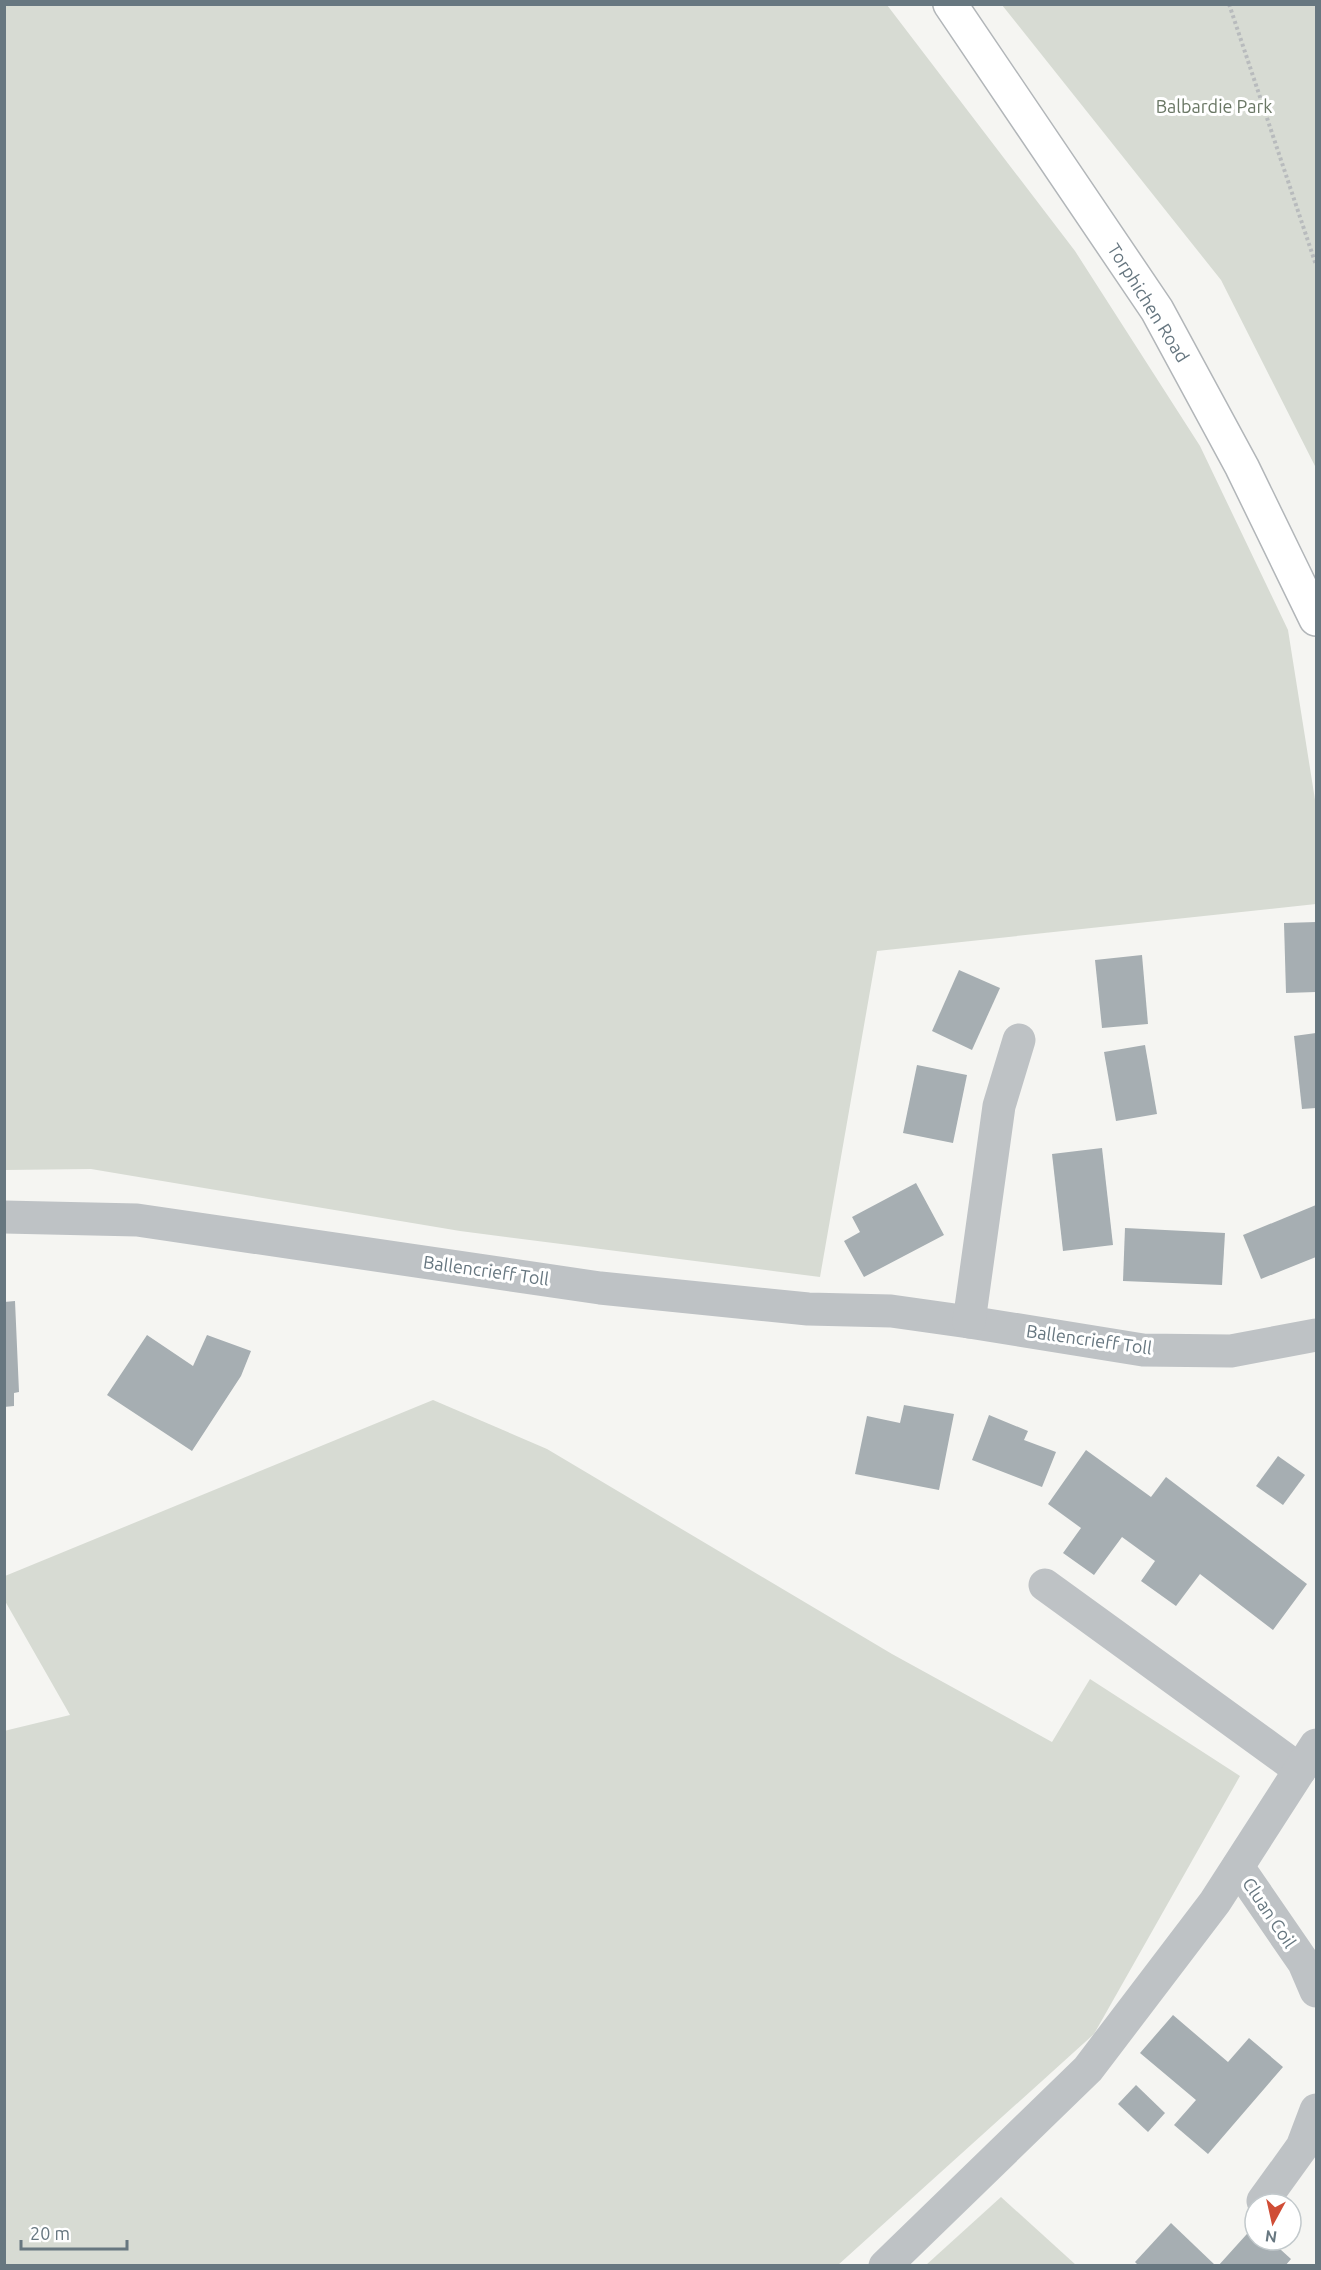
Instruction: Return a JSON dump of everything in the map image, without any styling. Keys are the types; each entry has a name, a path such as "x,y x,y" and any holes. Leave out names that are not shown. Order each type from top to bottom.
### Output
{"main road":[{"name":"Torphichen Road","path":"950,4 1157,310 1242,467 1317,620"}],"street":[{"path":"969,1322 999,1106 1019,1040"},
{"name":"Ballencrieff Toll","path":"4,1217 137,1220 600,1288 808,1309 891,1311 1143,1350 1231,1351 1317,1335"},
{"path":"885,2265 1088,2069 1215,1902 1308,1757 1045,1586"},
{"name":"Cluan Coil","path":"1238,1867 1304,1963 1317,1991"},
{"path":"1269,2192 1302,2147 1317,2110"}],"path":[{"path":"1229,4 1317,265"}],"green space":[{"path":"4,5 887,5 1075,251 1200,446 1288,630 1316,806 1316,904 877,951 820,1277 460,1231 91,1169 5,1170"},
{"name":"Balbardie Park","path":"1002,5 1316,5 1316,468 1221,280"},
{"path":"433,1400 547,1449 892,1654 1052,1742 1090,1679 1240,1776 1094,2034 838,2265 5,2266 4,1731 70,1715 5,1601 5,1576"},
{"path":"1001,2197 1076,2265 926,2265"}],"building":[{"path":"1316,922 1316,992 1286,993 1284,923"},
{"path":"1142,955 1148,1024 1102,1028 1095,960"},
{"path":"959,970 1000,988 972,1050 932,1031"},
{"path":"1316,1033 1316,1108 1302,1109 1294,1036"},
{"path":"1145,1045 1157,1114 1116,1121 1104,1052"},
{"path":"917,1065 967,1075 953,1143 903,1133"},
{"path":"1102,1148 1113,1245 1063,1251 1052,1154"},
{"path":"916,1183 944,1235 864,1277 844,1241 860,1232 852,1217"},
{"path":"1316,1205 1316,1257 1261,1279 1243,1235"},
{"path":"1125,1228 1225,1233 1222,1285 1123,1281"},
{"path":"15,1301 19,1392 14,1393 14,1406 4,1407 4,1302"},
{"path":"147,1335 193,1366 207,1335 251,1351 241,1376 192,1451 107,1395"},
{"path":"904,1405 954,1414 939,1490 855,1474 867,1416 900,1423"},
{"path":"989,1415 1028,1431 1024,1440 1056,1452 1042,1487 972,1460"},
{"path":"1086,1450 1151,1497 1166,1477 1307,1584 1273,1630 1200,1574 1176,1606 1141,1581 1155,1561 1122,1537 1094,1575 1063,1553 1081,1528 1048,1504"},
{"path":"1278,1456 1305,1475 1283,1505 1256,1486"},
{"path":"1173,2015 1228,2062 1249,2038 1283,2067 1208,2154 1174,2125 1196,2100 1140,2053"},
{"path":"1136,2085 1165,2113 1148,2132 1118,2104"},
{"path":"1171,2223 1216,2266 1139,2266 1135,2262"},
{"path":"1243,2238 1243,2252 1283,2252 1291,2259 1285,2266 1218,2266"}]}
